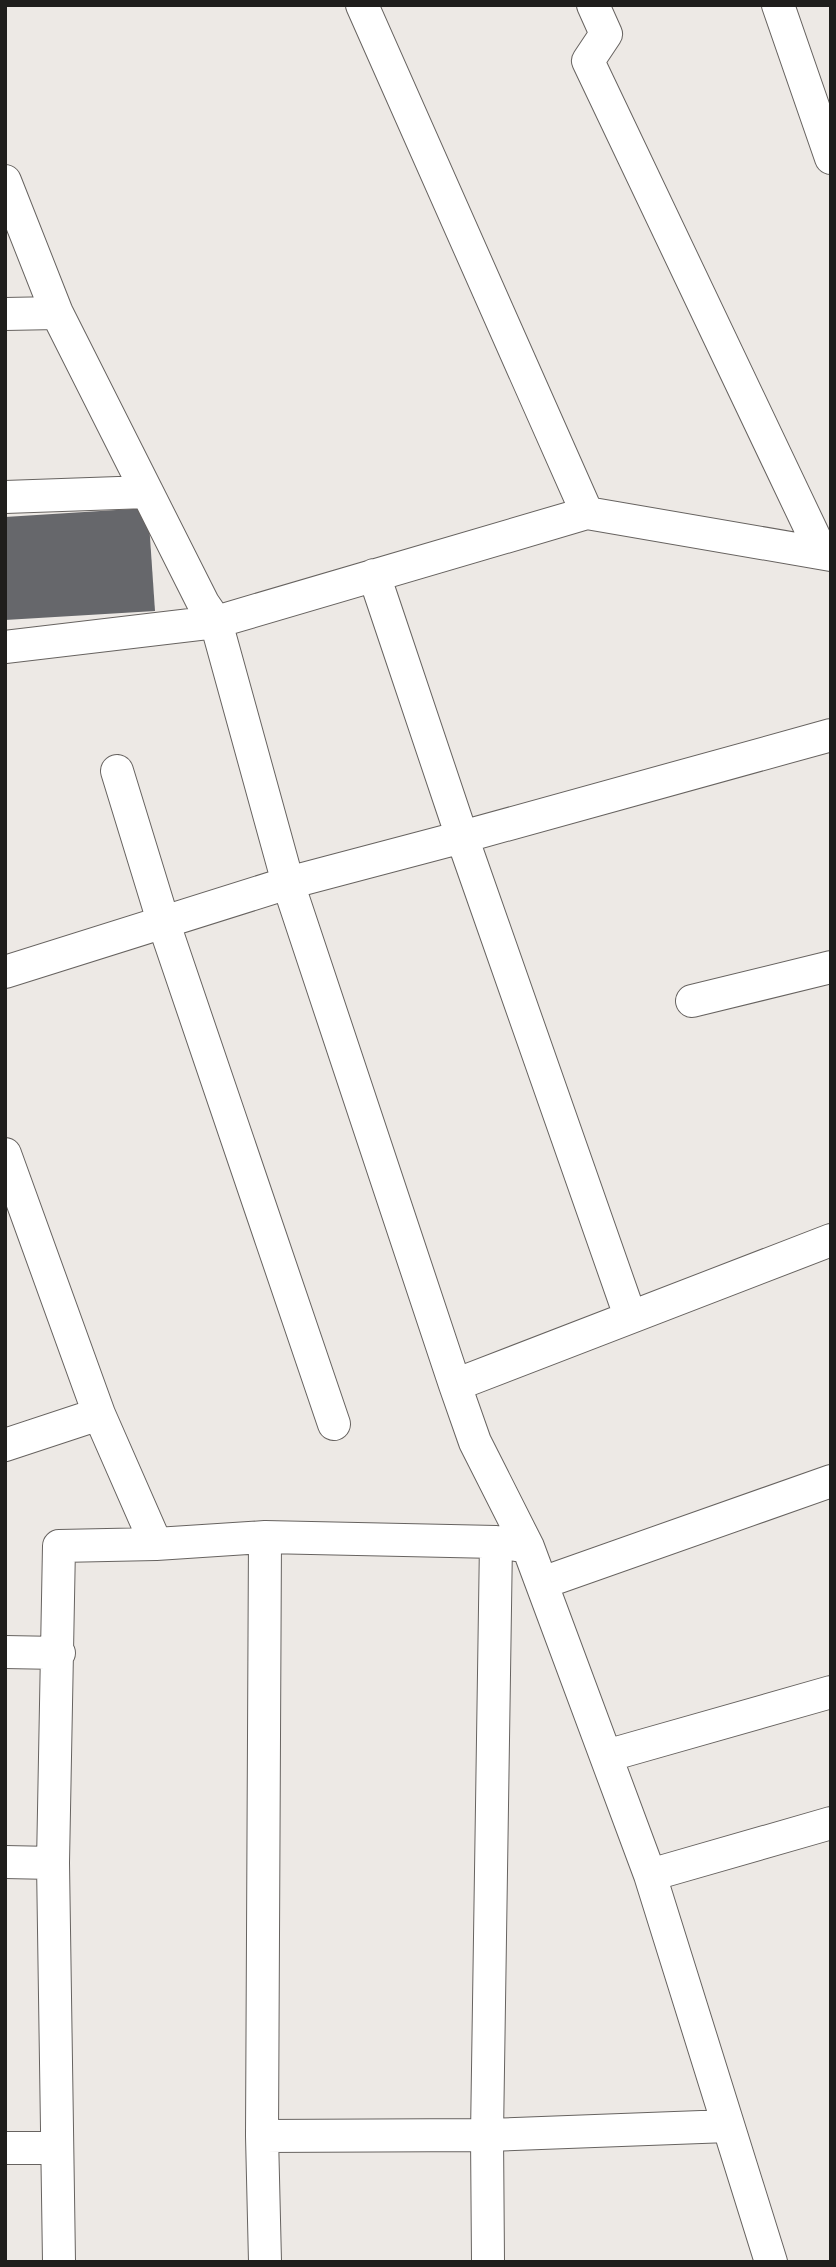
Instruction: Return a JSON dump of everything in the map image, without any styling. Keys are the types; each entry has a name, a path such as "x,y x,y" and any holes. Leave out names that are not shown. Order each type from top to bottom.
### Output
{"street":[{"path":"362,5 587,513"},
{"path":"593,5 606,33 588,61 826,554"},
{"path":"778,5 831,158"},
{"path":"5,181 57,313 203,603 216,622 288,883 475,1442 528,1548 650,1875 771,2262"},
{"path":"5,314 57,313"},
{"path":"5,497 147,492"},
{"path":"5,647 216,622 587,513 826,554"},
{"path":"374,575 462,838 630,1316"},
{"path":"5,972 288,883 462,838 831,735"},
{"path":"117,771 163,921 334,1424"},
{"path":"692,1001 831,967"},
{"path":"5,1154 18,1228 156,1544"},
{"path":"456,1385 831,1240"},
{"path":"5,1445 99,1414"},
{"path":"542,1583 831,1481"},
{"path":"59,2262 53,1863 59,1546 156,1544 265,1537 496,1542 528,1548"},
{"path":"265,1537 262,2136 265,2262"},
{"path":"488,2262 487,2135 496,1542"},
{"path":"5,1653 59,1653"},
{"path":"606,1756 831,1692"},
{"path":"650,1875 831,1823"},
{"path":"5,1862 53,1863"},
{"path":"262,2136 487,2135 728,2126"},
{"path":"5,2148 57,2148"}],"building":[{"path":"148,508 155,611 5,620 5,517"}]}
